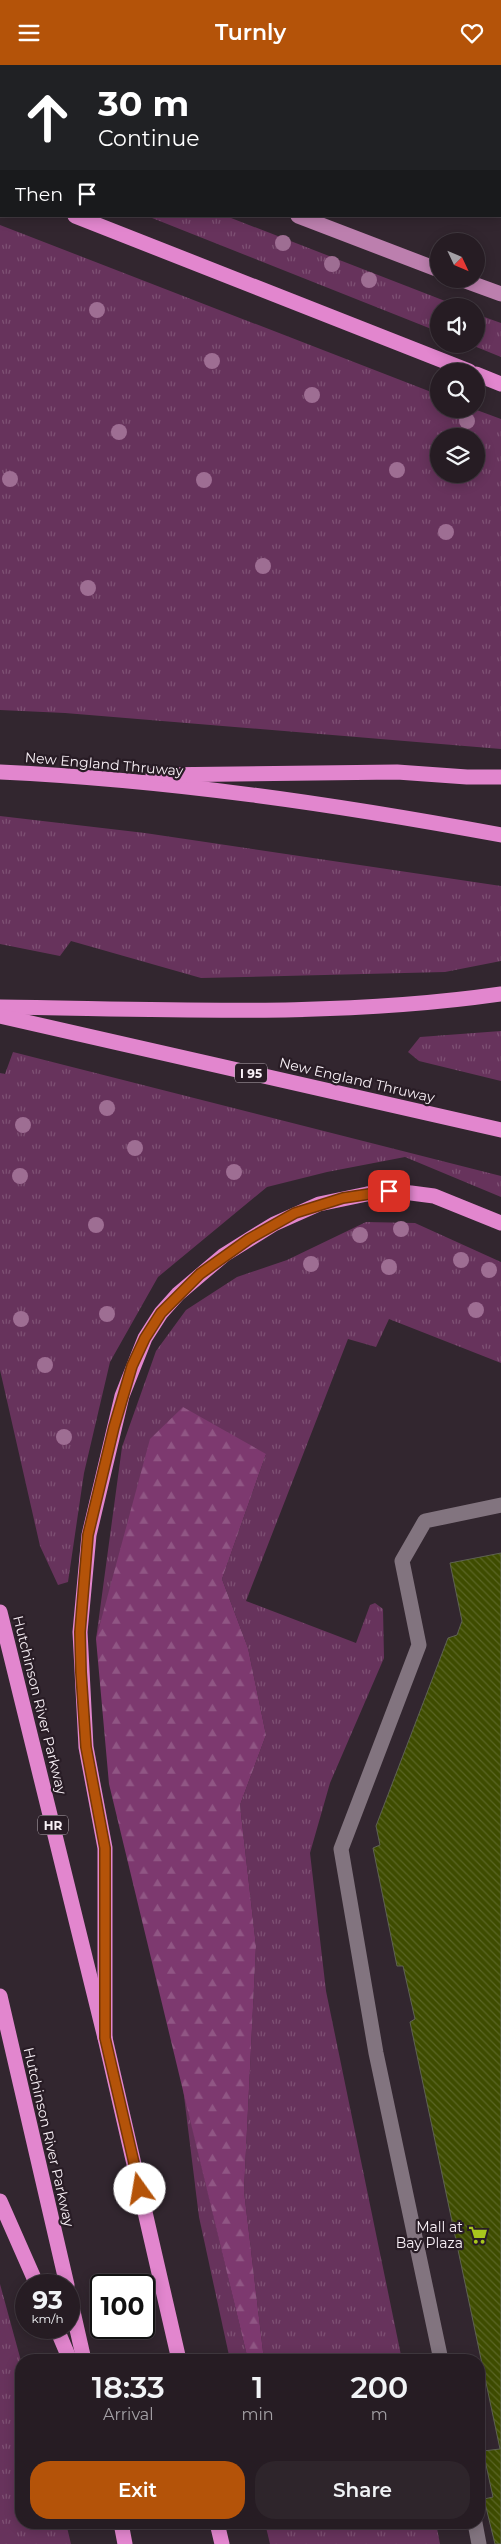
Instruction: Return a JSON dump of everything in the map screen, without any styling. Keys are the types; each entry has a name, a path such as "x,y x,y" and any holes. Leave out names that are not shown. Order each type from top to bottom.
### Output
{"highway":[{"path":"78,217 449,363"},
{"path":"485,378 501,384"},
{"name":"New England Thruway","path":"0,772 78,776 244,792 387,814 501,835"},
{"path":"78,776 397,772 467,777 501,777"},
{"path":"0,1007 332,1009 410,1005 501,994"},
{"name":"New England Thruway","path":"0,1016 501,1130"},
{"path":"105,2038 105,1848 86,1747 80,1632 88,1535 122,1396 145,1338 161,1313 178,1294 224,1255 274,1224 319,1204 389,1191 411,1193 434,1196 501,1223"},
{"name":"Hutchinson River Parkway","path":"0,1612 105,2038 178,2354"},
{"name":"Hutchinson River Parkway","path":"0,1996 64,2274"},
{"path":"0,2201 32,2274"},
{"path":"61,2339 67,2354"},
{"path":"79,2339 83,2354"},
{"path":"122,2529 126,2544"},
{"path":"218,2529 222,2544"}],"main road":[{"path":"301,217 430,267"},
{"path":"485,288 501,294"}],"lane":[{"path":"440,2354 376,2053 341,1849 419,1645 402,1561 425,1521 501,1505"},
{"path":"476,2529 480,2544"}],"green space":[{"path":"150,217 229,217 437,298 430,298 430,328"},
{"path":"0,225 430,392 430,418 485,418 485,413 501,419 501,749 65,713 0,710"},
{"path":"485,317 501,323 501,357 485,350"},
{"path":"0,816 145,833 501,886 501,961 445,972 201,978 71,941 60,956 0,944"},
{"path":"501,1031 501,1081 419,1061 408,1052 420,1037"},
{"path":"13,1052 501,1176 501,1197 405,1157 327,1172 267,1187 158,1277 110,1362 84,1473 68,1582 58,1585 40,1546 0,1370 0,1073 5,1074"},
{"path":"366,1222 415,1223 501,1262 501,1363 389,1319 376,1347 348,1339 246,1601 356,1643 370,1605 375,1603 383,1609 384,1658 330,1783 310,1853 326,1991 401,2354 263,2354 244,2191 256,1946 240,1805 266,1735 248,1648 222,1579 266,1454 96,1639 122,1447 156,1351 186,1310 237,1277 287,1260"},
{"path":"183,1407 266,1454 222,1579 248,1648 266,1735 240,1805 256,1946 244,2191 263,2354 247,2354 109,1784 96,1639 150,1439"},
{"path":"183,2088 247,2354 229,2354 199,2217"},
{"path":"0,2284 19,2354 15,2354 15,2529 67,2529 71,2544 0,2544"},
{"path":"266,2529 437,2529 440,2544 270,2544"}],"building":[{"name":"Mall at Bay Plaza","path":"501,1553 501,2544 495,2544 485,2503 485,2499 493,2497 485,2460 485,2451 500,2449 485,2378 485,2354 480,2354 410,2022 415,2019 403,1966 397,1966 373,1848 380,1845 376,1826 448,1638 457,1635 462,1621 450,1563"}],"place":[{"name":"Mall at Bay Plaza","path":"478,2235"}],"route":[{"path":"140,2189 105,2038 105,1848 92,1789 86,1747 81,1672 80,1632 88,1535 114,1427 132,1366 145,1338 161,1313 200,1274 224,1255 295,1213 343,1198 389,1191"}]}
